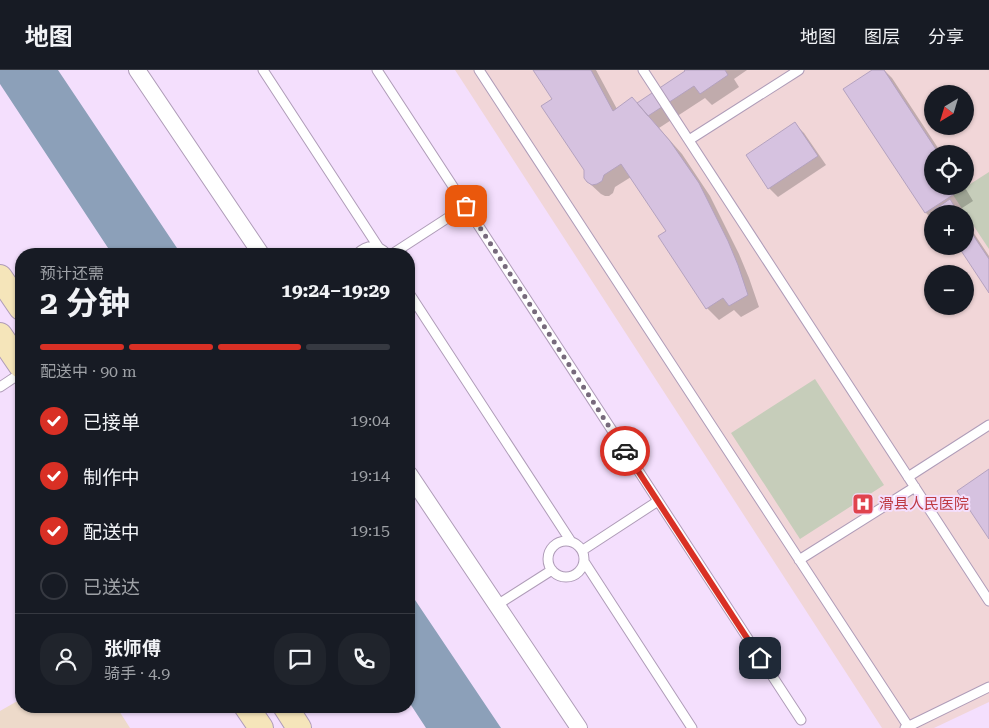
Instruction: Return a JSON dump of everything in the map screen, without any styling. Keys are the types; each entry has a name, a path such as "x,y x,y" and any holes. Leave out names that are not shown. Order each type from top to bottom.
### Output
{"main road":[{"path":"0,277 15,299"},
{"path":"0,335 15,357"},
{"path":"251,713 261,728"},
{"path":"290,713 300,728"}],"street":[{"path":"137,70 257,248"},
{"path":"415,483 579,728"}],"lane":[{"path":"263,70 379,248"},
{"path":"377,70 801,720"},
{"path":"479,70 906,727 989,686"},
{"path":"643,70 989,601"},
{"path":"689,140 799,70"},
{"path":"401,248 466,206"},
{"path":"364,248 376,246 379,248"},
{"path":"415,302 570,540"},
{"path":"0,387 15,377"},
{"path":"908,477 989,425"},
{"path":"799,560 915,486"},
{"path":"582,550 658,501"},
{"path":"570,540 577,543 582,550 585,556 585,563 582,570 576,575 569,577 561,576 554,573 550,567 548,553 556,543 570,540"},
{"path":"585,563 692,728"},
{"path":"497,606 552,570"}],"shaded area":[{"name":"滑县人民医院","path":"455,70 989,70 989,702 934,728 882,728"},
{"path":"15,702 15,713 120,713 130,728 0,728 0,711"}],"green space":[{"path":"989,172 989,249 974,226 974,205 960,205 953,195 974,195 974,182"},
{"path":"815,379 884,485 800,539 731,433"}],"water":[{"path":"0,70 58,70 177,248 108,248 0,84"},
{"path":"415,600 501,728 426,728 415,711"}],"building":[{"path":"533,70 591,70 613,111 632,97 670,141 699,183 728,241 748,295 729,306 723,298 706,309 658,236 666,231 621,164 604,175 602,181 597,184 592,185 584,178 584,170 541,106 552,99"},
{"path":"684,70 725,70 728,75 700,94 694,86 648,116 637,103"},
{"path":"872,70 884,70 924,131 924,135 927,135 933,145 924,145 924,195 953,195 937,205 924,205 924,211 843,89"},
{"path":"795,122 818,156 768,189 746,155"},
{"path":"950,199 954,205 941,205"},
{"path":"974,236 989,259 989,293 974,270 974,265 971,265 964,255 974,255"},
{"path":"989,469 989,539 957,491"}],"way so far":[{"path":"466,206 625,451"}],"place":[{"name":"滑县人民医院","path":"863,504"}],"route":[{"path":"625,451 760,658"}]}
